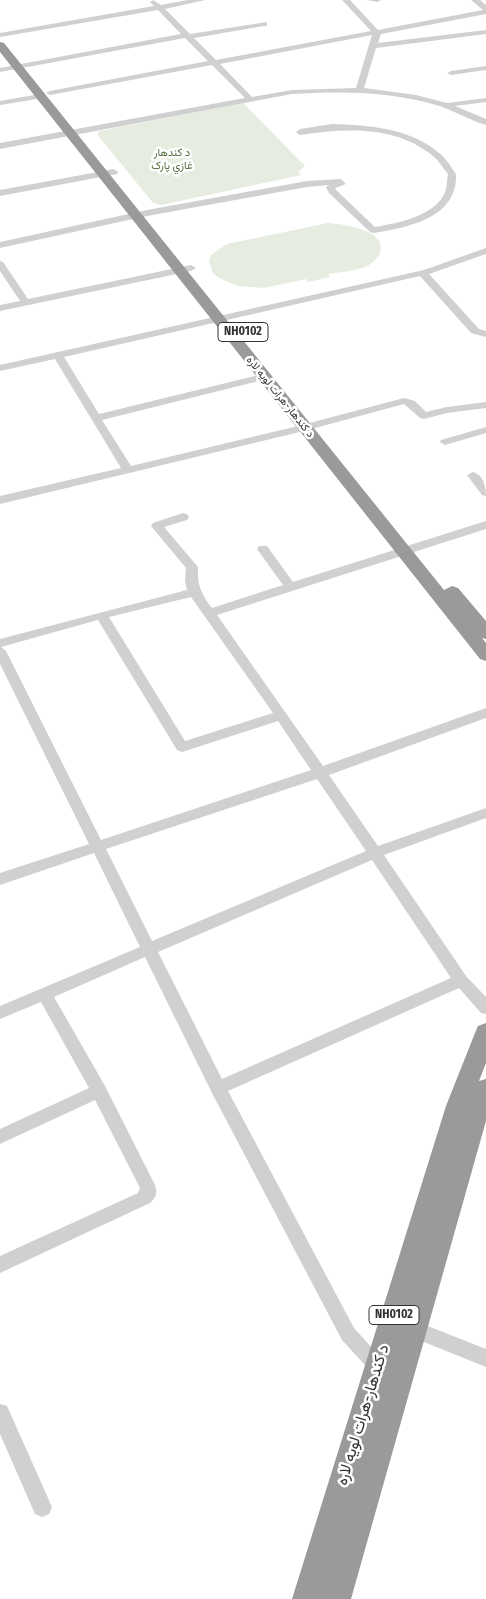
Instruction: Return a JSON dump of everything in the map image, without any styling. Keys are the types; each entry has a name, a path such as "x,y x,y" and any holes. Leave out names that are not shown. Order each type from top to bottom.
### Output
{"highway":[{"name":"د کندهار-هرات لويه لاره","path":"1,37 43,94 409,549 486,655"},
{"name":"د کندهار-هرات لويه لاره","path":"224,318 263,376 311,426"},
{"name":"د کندهار-هرات لويه لاره","path":"409,549 486,633"},
{"name":"د کندهار-هرات لويه لاره","path":"403,1325 458,1106 486,1033"},
{"name":"د کندهار-هرات لويه لاره","path":"307,1599 388,1374 403,1325 486,1089"},
{"name":"د کندهار-هرات لويه لاره","path":"336,1599 388,1374"}],"street":[{"path":"152,0 251,100"},
{"path":"1,37 201,0"},
{"path":"346,0 377,33"},
{"path":"372,0 377,0"},
{"path":"475,0 486,11"},
{"path":"0,103 215,64 486,11"},
{"path":"0,70 264,24"},
{"path":"372,46 486,32"},
{"path":"360,89 377,33"},
{"path":"451,73 486,68"},
{"path":"0,146 292,92 328,89 360,89 419,98 463,110 486,122"},
{"path":"444,104 486,100"},
{"path":"0,245 141,215 307,184 338,181 342,184 330,187 332,191 373,230 408,222 438,208 450,191 452,174 437,155 413,139 370,128 332,127 300,132"},
{"path":"0,192 108,173"},
{"path":"0,368 422,273 486,251"},
{"path":"0,264 26,303"},
{"path":"0,308 185,270"},
{"path":"422,273 474,331 486,334"},
{"path":"58,355 127,469"},
{"path":"96,418 263,376"},
{"path":"0,500 311,426 404,401 411,403 424,416 447,410 486,405"},
{"path":"444,442 486,430"},
{"path":"473,475 486,493"},
{"path":"183,517 157,526 192,566 191,581 194,592 281,715 461,980 486,1008"},
{"path":"209,613 486,524"},
{"path":"263,549 291,588"},
{"path":"0,643 194,592"},
{"path":"101,615 182,747 281,715"},
{"path":"0,651 218,1088 348,1334 388,1374"},
{"path":"0,878 319,773 486,713"},
{"path":"0,1013 374,853 486,813"},
{"path":"218,1088 461,980"},
{"path":"0,1265 144,1198 148,1194 148,1188 99,1091 45,995"},
{"path":"0,1137 99,1091"},
{"path":"403,1325 486,1358"},
{"path":"0,1413 42,1507"}],"green space":[{"name":"د کندهار غازي پارک","path":"243,103 305,166 298,172 301,175 161,205 153,203 97,134 100,131"},
{"path":"328,223 353,227 371,233 381,244 378,256 367,266 328,274 330,277 308,282 306,279 264,288 238,286 219,278 213,273 209,261 211,255 227,244"}]}
